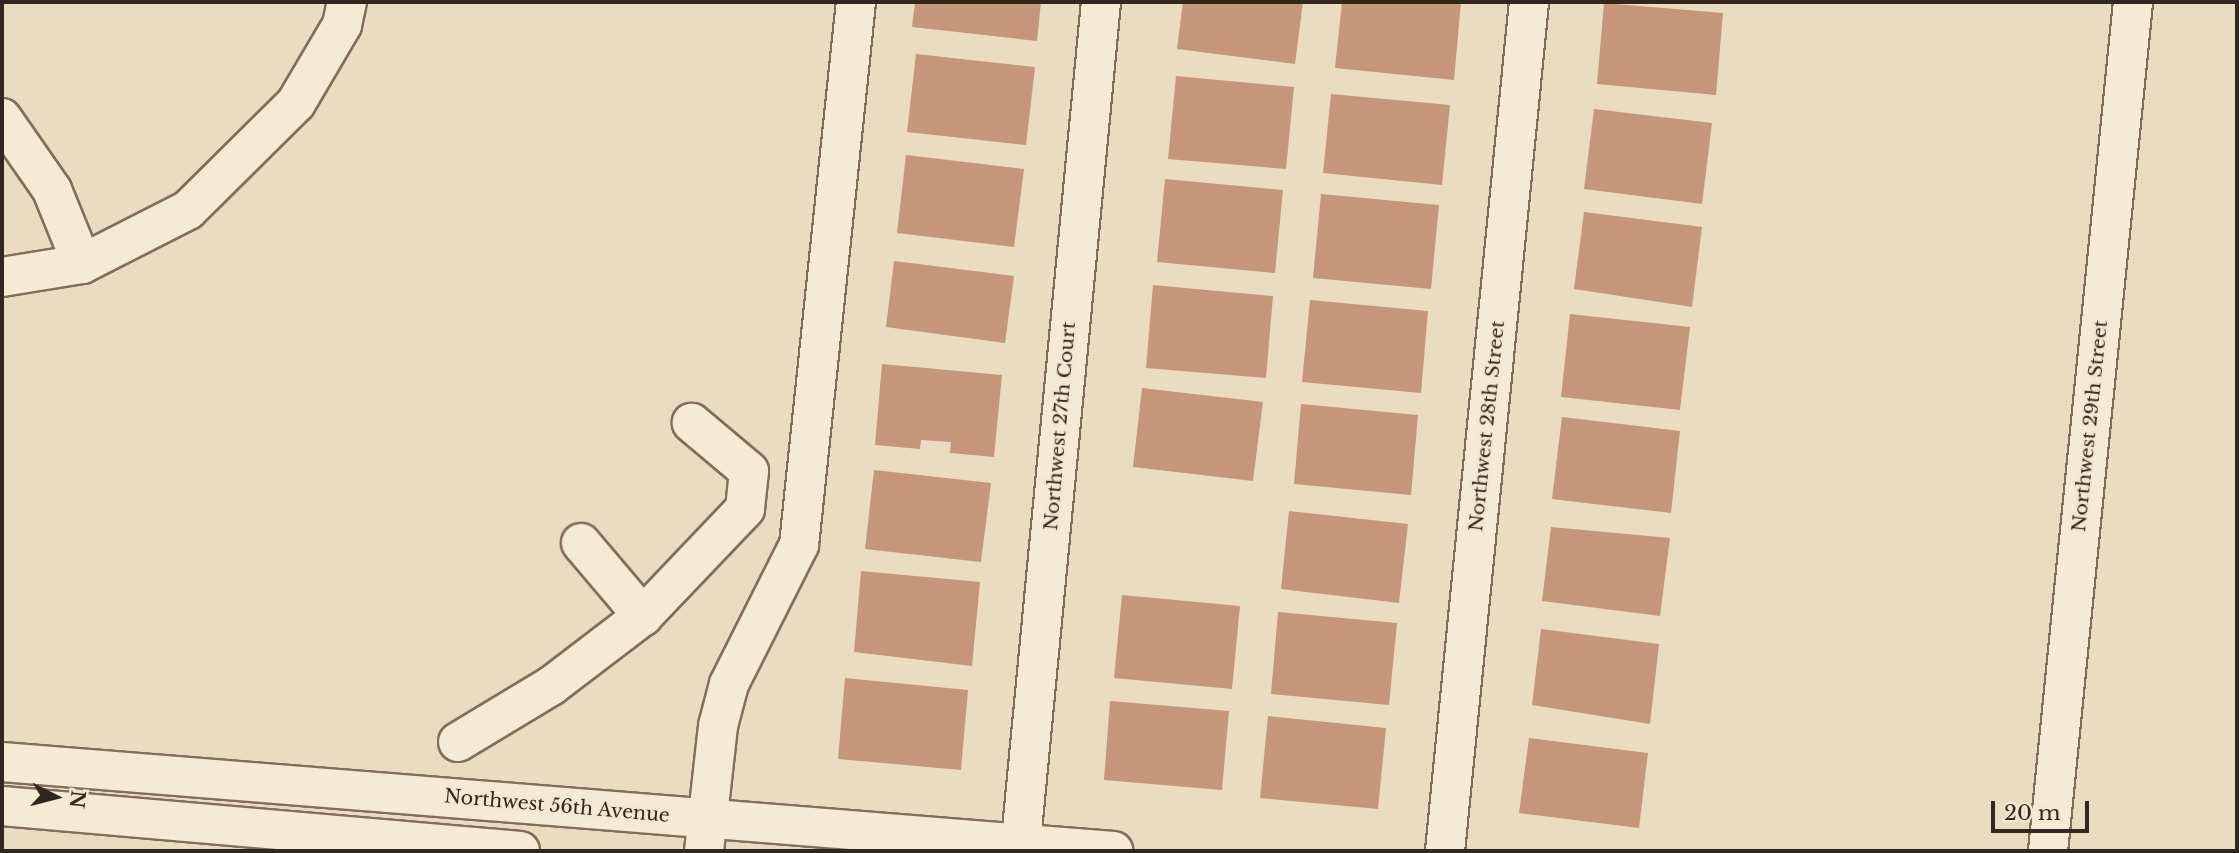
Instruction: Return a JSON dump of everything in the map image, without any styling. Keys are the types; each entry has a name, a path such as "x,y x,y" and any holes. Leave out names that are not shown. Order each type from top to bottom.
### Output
{"street":[{"path":"2,276 82,264 188,210 267,136 319,65 347,2"},
{"path":"706,835 729,684 799,545 856,2"},
{"name":"Northwest 27th Court","path":"1020,847 1101,2"},
{"name":"Northwest 28th Street","path":"1445,851 1530,2"},
{"name":"Northwest 29th Street","path":"2048,851 2133,2"},
{"path":"2,118 52,190 82,264"},
{"path":"458,742 551,686 643,616 746,509 750,471 692,423"},
{"path":"581,543 643,616"},
{"name":"Northwest 56th Avenue","path":"2,762 706,835 1113,851"},
{"path":"2,806 449,849 520,851"}],"building":[{"path":"915,2 1041,2 1037,41 912,27"},
{"path":"1183,2 1303,2 1295,64 1177,49"},
{"path":"1342,2 1461,2 1454,80 1335,68"},
{"path":"1604,3 1723,13 1716,95 1597,84"},
{"path":"916,54 1035,67 1026,145 907,132"},
{"path":"1176,76 1294,87 1286,169 1168,159"},
{"path":"1331,94 1450,105 1442,185 1323,173"},
{"path":"1594,109 1712,123 1702,204 1584,189"},
{"path":"906,155 1024,169 1014,247 897,233"},
{"path":"1165,179 1283,190 1275,273 1157,262"},
{"path":"1321,194 1439,205 1431,289 1313,278"},
{"path":"1584,212 1702,227 1692,307 1574,289"},
{"path":"894,261 1014,276 1005,343 886,327"},
{"path":"1153,285 1273,296 1266,378 1146,368"},
{"path":"1310,300 1428,311 1421,393 1302,382"},
{"path":"1570,314 1690,327 1680,410 1561,397"},
{"path":"882,364 1002,375 994,457 950,453 951,442 921,440 920,449 875,445"},
{"path":"1142,388 1263,402 1253,481 1133,467"},
{"path":"1301,404 1418,415 1411,495 1294,484"},
{"path":"1562,417 1680,431 1671,513 1552,499"},
{"path":"874,470 991,483 981,562 865,549"},
{"path":"1289,511 1408,524 1399,603 1281,589"},
{"path":"1551,527 1670,538 1660,616 1542,601"},
{"path":"861,571 980,582 972,666 854,652"},
{"path":"1122,595 1240,606 1232,689 1114,678"},
{"path":"1278,612 1397,623 1389,705 1271,694"},
{"path":"1541,629 1659,644 1650,724 1532,705"},
{"path":"845,678 968,690 961,770 838,759"},
{"path":"1110,701 1229,711 1222,790 1104,780"},
{"path":"1268,716 1386,728 1378,809 1260,798"},
{"path":"1529,738 1648,753 1639,828 1519,813"}]}
